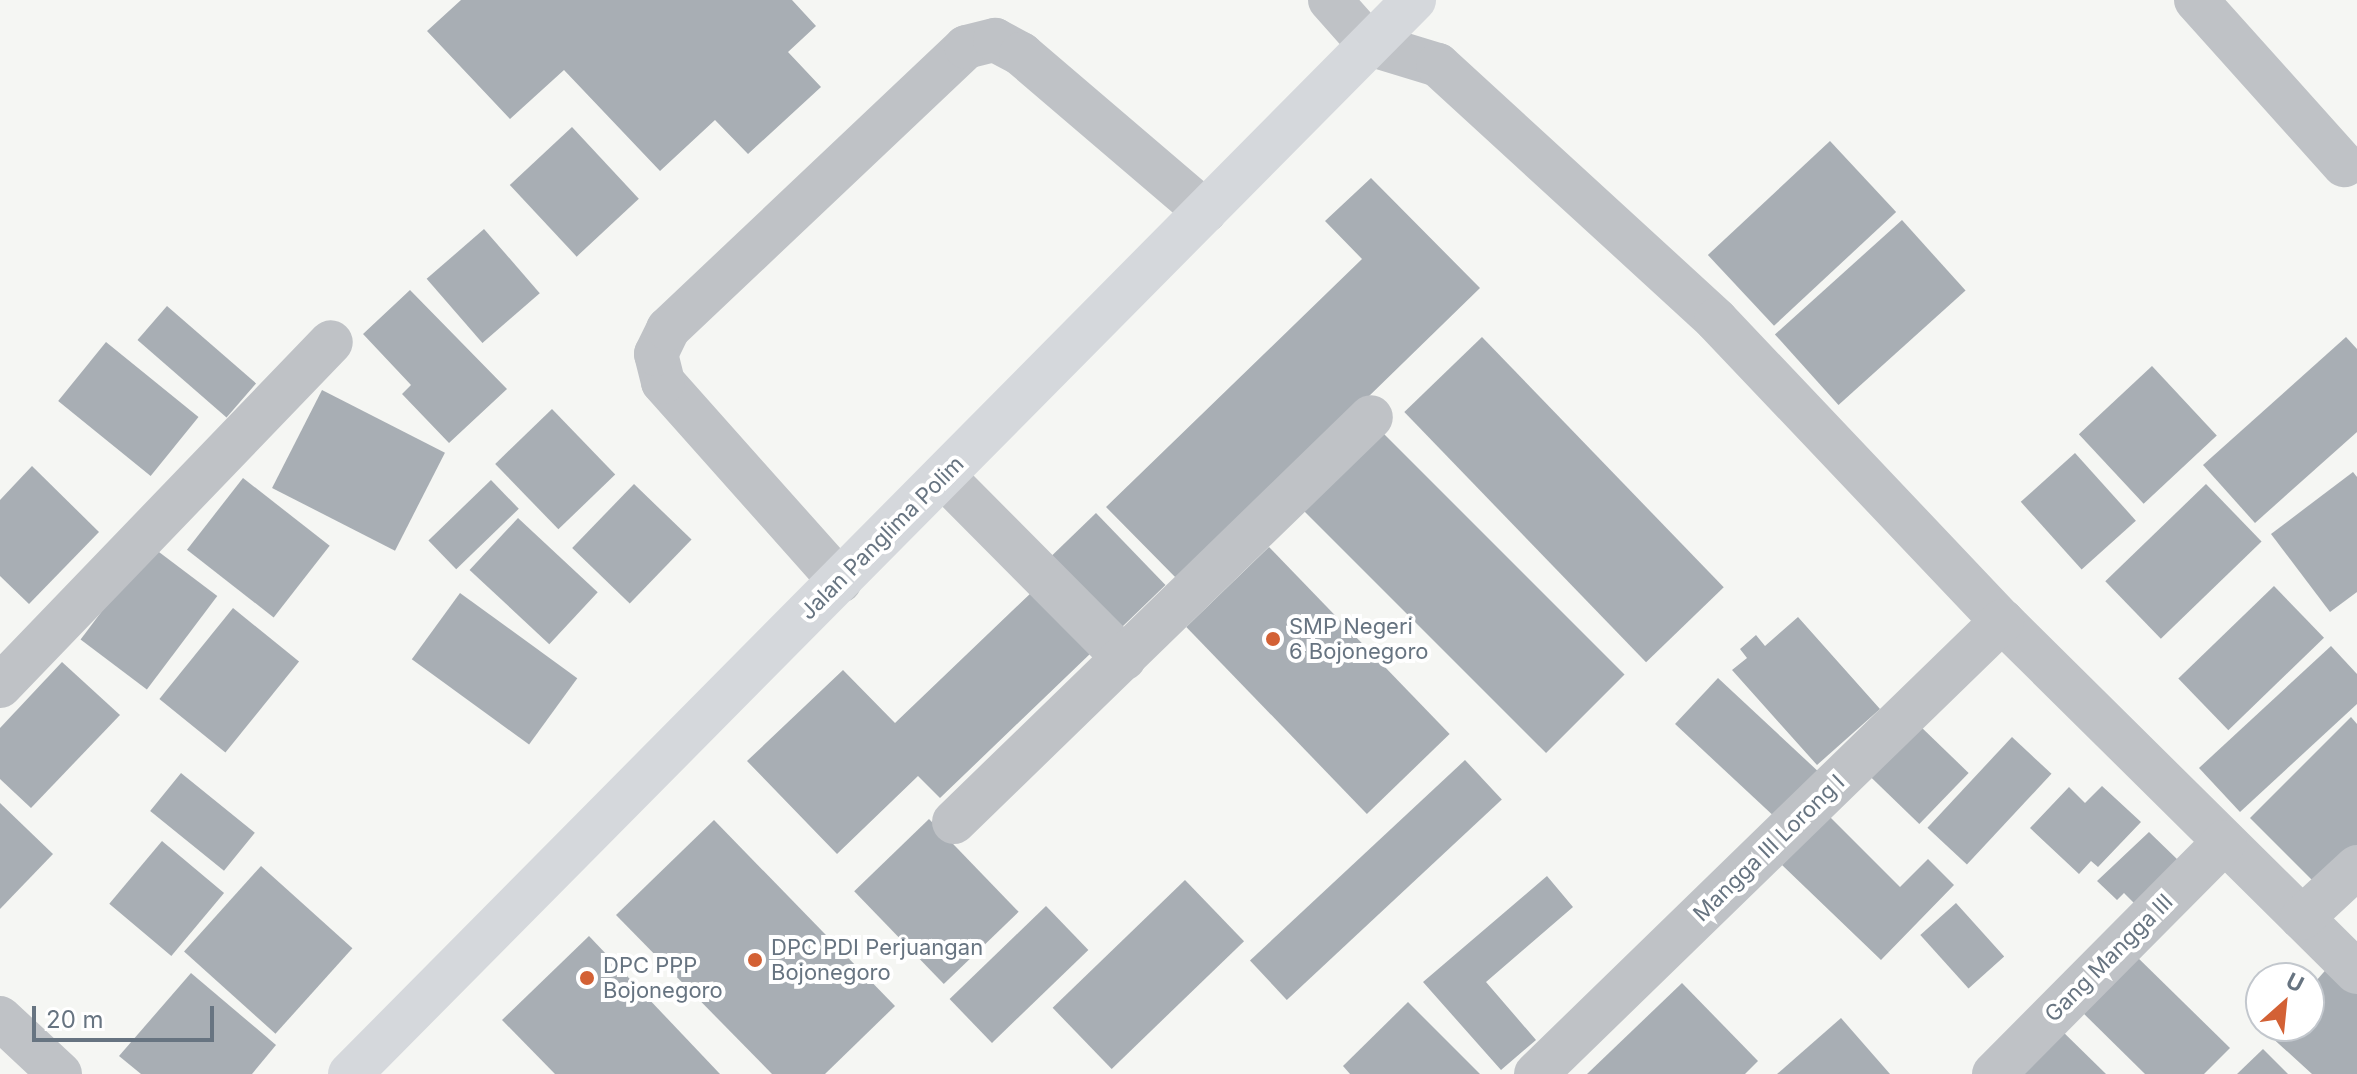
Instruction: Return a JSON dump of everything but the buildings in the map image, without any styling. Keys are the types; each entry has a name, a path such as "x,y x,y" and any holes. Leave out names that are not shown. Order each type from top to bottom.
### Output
{"main road":[{"name":"Jalan Panglima Polim","path":"350,1074 1412,1"}],"street":[{"path":"1330,0 1369,44 1438,65"},
{"path":"2196,0 2344,165"},
{"path":"1412,1 1438,65 1716,320 2002,621 2357,972"},
{"path":"840,581 663,382 656,354 668,329 966,47 995,40 1021,54 1205,211"},
{"path":"0,686 331,342"},
{"path":"954,822 1371,417"},
{"path":"943,476 1124,658"},
{"name":"Mangga III Lorong I","path":"1536,1074 2002,621"},
{"name":"Gang Mangga III","path":"1994,1074 2224,842"},
{"path":"2302,918 2357,867"},
{"path":"0,1018 60,1074"}],"place":[{"name":"SMP Negeri 6 Bojonegoro","path":"1273,639"},
{"name":"DPC PDI Perjuangan Bojonegoro","path":"755,960"},
{"name":"DPC PPP Bojonegoro","path":"587,978"}]}
